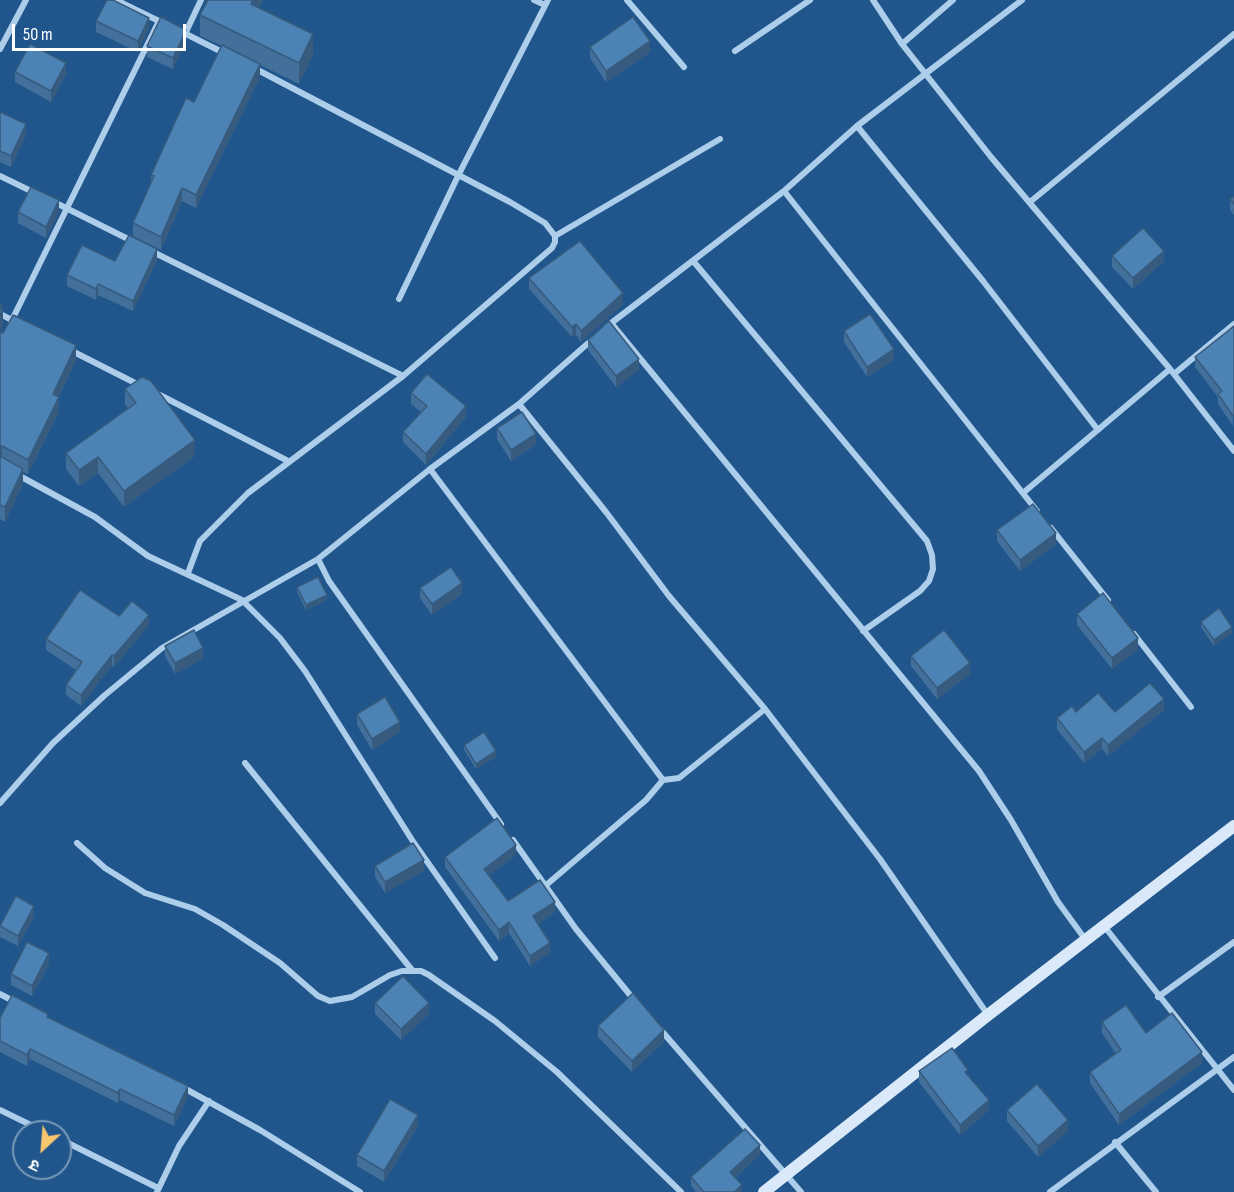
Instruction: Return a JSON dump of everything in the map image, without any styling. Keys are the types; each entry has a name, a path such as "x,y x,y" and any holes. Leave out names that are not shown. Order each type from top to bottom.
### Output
{"street":[{"path":"0,50 26,0"},
{"path":"116,0 228,55"},
{"path":"185,34 201,0"},
{"path":"399,299 459,174 546,3 534,0"},
{"path":"627,0 684,67"},
{"path":"735,51 810,0"},
{"path":"873,0 902,44 926,74 1172,371 1234,451"},
{"path":"902,44 953,0"},
{"path":"0,803 52,743 162,648 242,600 318,559 430,469 519,404 611,323 694,262 784,191 857,126 1022,0"},
{"path":"8,328 159,21"},
{"path":"1030,202 1234,34"},
{"path":"249,65 459,174 545,223 555,236"},
{"path":"857,126 983,281 1098,430"},
{"path":"188,573 200,541 217,522 288,461 403,376 552,248 555,236 720,139"},
{"path":"0,176 39,195"},
{"path":"784,191 1110,603"},
{"path":"49,200 403,376"},
{"path":"694,262 927,541 932,555 933,569 929,581 920,591 863,631"},
{"path":"0,314 23,326"},
{"path":"611,323 979,771 1011,820 1058,902 1085,939"},
{"path":"1023,493 1098,430 1234,324"},
{"path":"65,347 288,461"},
{"path":"519,404 606,512 669,596 765,709 880,859 988,1015"},
{"path":"430,469 663,780"},
{"path":"9,470 95,517 148,556 242,600 280,638 304,671 414,843 495,958"},
{"path":"318,559 329,581 359,626 545,886 594,953 638,1005"},
{"path":"1132,631 1191,707"},
{"path":"545,886 646,801 663,780 679,778 765,709"},
{"path":"245,763 412,970"},
{"path":"764,1192 1085,939 1234,826"},
{"path":"77,843 105,868 145,893 195,909 224,925 280,963 324,998 341,1001 390,975 412,970 421,971 495,1021 539,1057 681,1192"},
{"path":"1104,926 1158,997 1234,1089"},
{"path":"1158,997 1234,942"},
{"path":"0,994 20,1005"},
{"path":"654,1023 801,1192"},
{"path":"1050,1192 1115,1142 1234,1057"},
{"path":"177,1085 209,1101 360,1192"},
{"path":"72,1145 158,1190 179,1146 209,1101"},
{"path":"0,1110 20,1120"},
{"path":"1115,1142 1156,1192"}],"building":[{"path":"107,0 113,0 149,18 138,41 96,21"},
{"path":"208,0 253,0 251,4 313,34 299,63 200,15"},
{"path":"161,17 186,30 173,58 147,46"},
{"path":"633,17 650,41 606,71 590,47"},
{"path":"30,44 66,63 51,91 15,72"},
{"path":"222,45 260,64 196,195 182,188 161,237 133,223 154,176 151,175 186,98 194,102"},
{"path":"0,112 26,124 11,156 0,151"},
{"path":"31,187 59,200 46,227 18,212"},
{"path":"1143,228 1164,251 1133,278 1112,256"},
{"path":"129,235 157,249 133,301 98,284 96,289 67,275 82,245 115,261"},
{"path":"580,241 623,293 581,331 576,324 572,327 529,278"},
{"path":"870,314 894,349 867,367 844,331"},
{"path":"13,315 76,345 53,394 59,397 28,460 0,447 0,332 3,333"},
{"path":"609,321 639,359 616,376 588,340"},
{"path":"1234,326 1233,416 1218,394 1222,391 1195,357"},
{"path":"427,374 466,406 426,454 403,432 427,406 411,393"},
{"path":"142,377 151,381 195,440 124,491 98,457 79,470 66,453 136,403 125,389"},
{"path":"522,412 536,434 511,450 497,428"},
{"path":"0,456 23,469 5,507 0,505"},
{"path":"1033,504 1056,533 1020,560 997,530"},
{"path":"451,567 462,583 432,604 420,588"},
{"path":"318,577 327,595 306,605 297,587"},
{"path":"80,590 119,616 132,601 149,615 114,656 112,655 81,695 66,685 82,662 46,639"},
{"path":"1103,593 1138,638 1112,658 1077,614"},
{"path":"1219,608 1232,627 1214,640 1201,622"},
{"path":"194,630 203,648 175,663 165,646"},
{"path":"944,630 970,663 937,688 911,656"},
{"path":"1150,683 1164,699 1108,745 1102,738 1084,752 1057,718 1072,706 1076,712 1098,693 1115,712"},
{"path":"385,697 400,722 372,739 357,714"},
{"path":"484,732 496,751 476,764 464,745"},
{"path":"497,818 516,845 484,869 508,901 540,880 555,902 533,916 550,943 530,956 509,922 499,930 445,857"},
{"path":"413,843 424,860 385,882 375,866"},
{"path":"16,896 34,906 18,936 0,926"},
{"path":"27,942 49,953 32,986 11,974"},
{"path":"403,976 429,1003 401,1029 375,1003"},
{"path":"633,993 664,1030 632,1061 598,1026"},
{"path":"12,995 48,1014 47,1017 188,1086 174,1115 120,1089 118,1093 30,1049 27,1055 0,1041 0,1018"},
{"path":"1126,1005 1146,1033 1172,1013 1202,1052 1119,1114 1090,1072 1121,1050 1102,1022"},
{"path":"952,1048 968,1070 965,1072 989,1100 960,1125 919,1071"},
{"path":"1037,1084 1068,1120 1038,1146 1007,1110"},
{"path":"390,1099 418,1115 384,1171 357,1155"},
{"path":"745,1129 760,1145 730,1172 742,1185 734,1192 704,1192 691,1177"}]}
